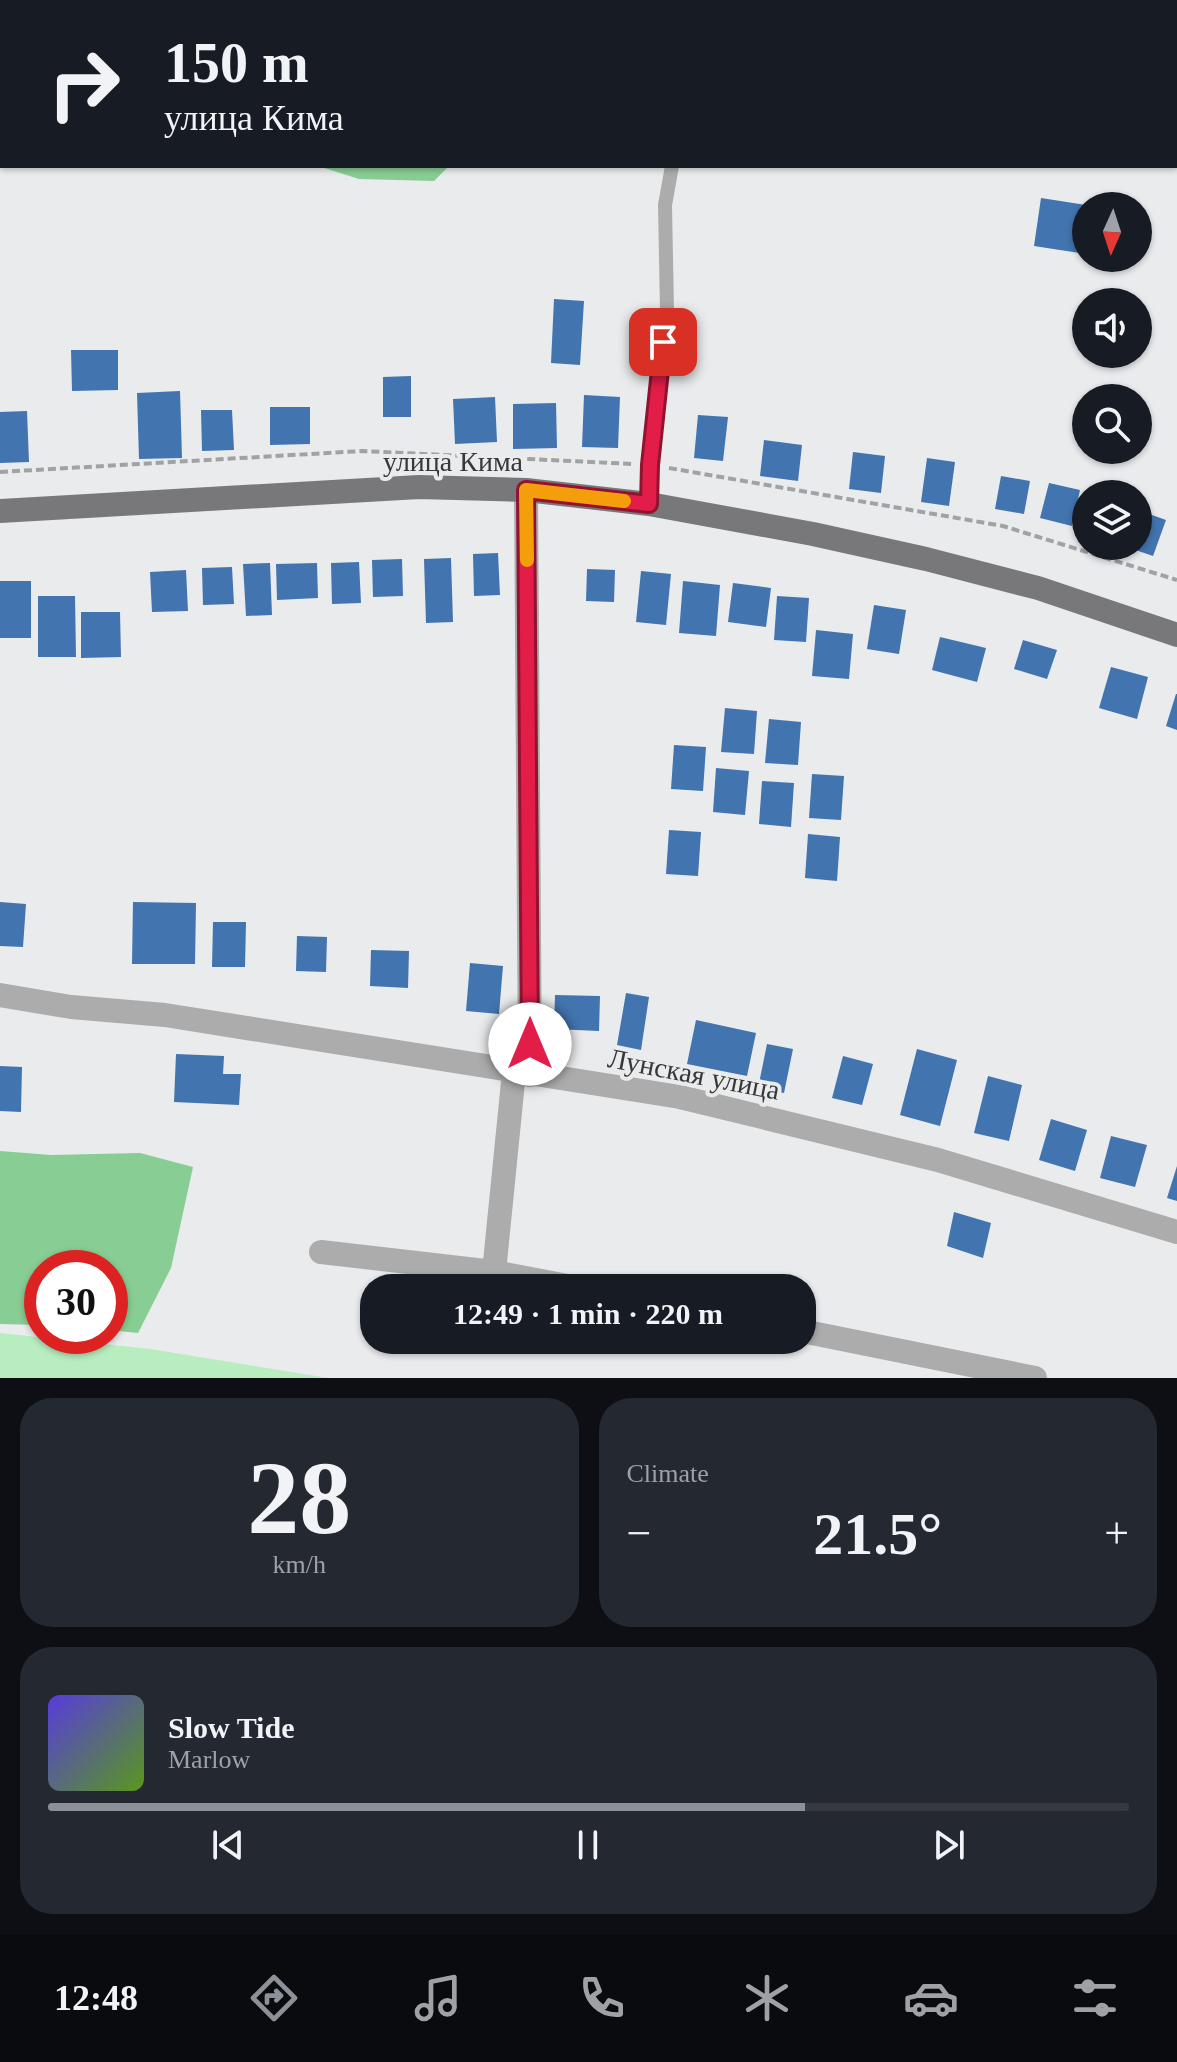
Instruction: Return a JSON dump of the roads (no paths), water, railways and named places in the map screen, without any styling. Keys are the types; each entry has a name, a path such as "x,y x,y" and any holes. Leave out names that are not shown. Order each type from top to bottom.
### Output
{"main road":[{"name":"улица Кима","path":"0,511 419,487 526,490 649,504 813,534 926,559 1038,588 1177,635"}],"street":[{"path":"494,1272 522,1074 526,490"},
{"name":"Лунская улица","path":"0,995 71,1007 165,1015 680,1097 938,1160 1177,1232"},
{"path":"321,1252 504,1274"},
{"path":"816,1334 1035,1378"}],"lane":[{"path":"649,504 650,465 667,311 665,205 672,168"}]}
